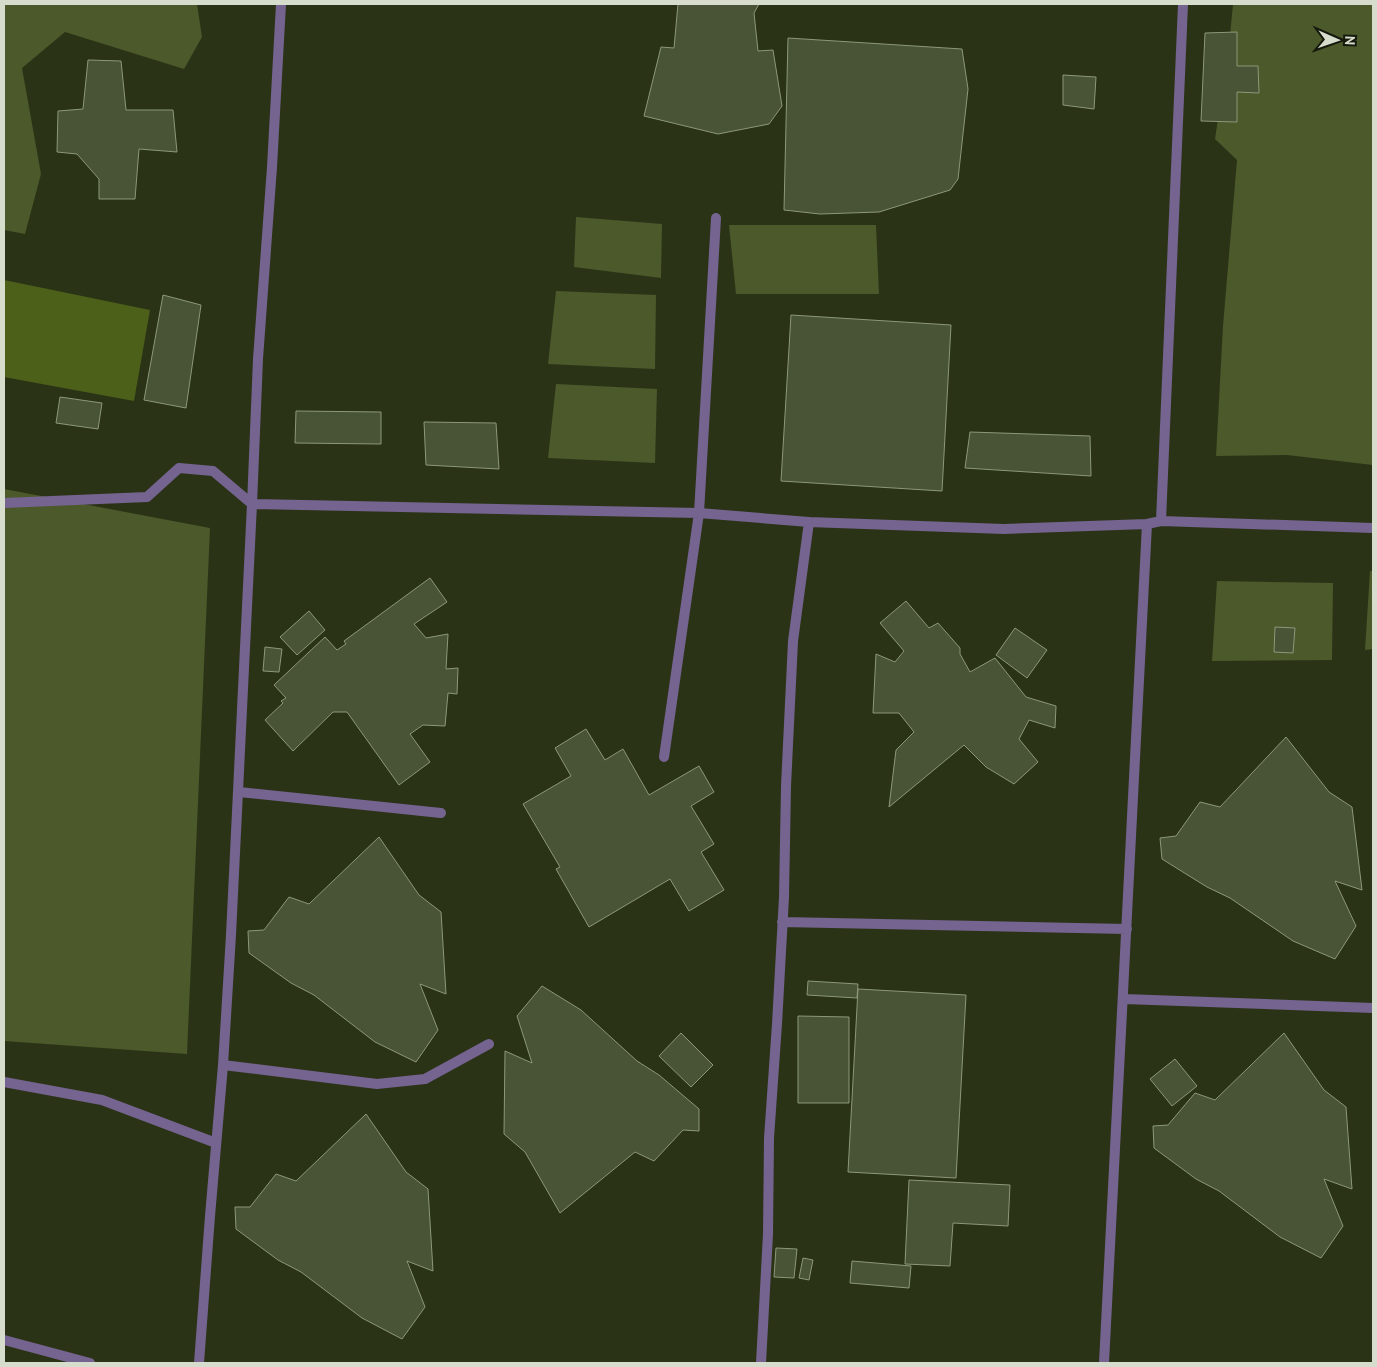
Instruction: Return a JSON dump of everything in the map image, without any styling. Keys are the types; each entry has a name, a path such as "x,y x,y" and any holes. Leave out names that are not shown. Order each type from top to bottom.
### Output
{"street":[{"path":"199,1363 223,1065 239,792 258,359 271,187 281,4"},
{"path":"1161,522 1183,4"},
{"path":"664,757 699,513 716,218"},
{"path":"4,503 148,497 179,468 213,471 252,504 699,513 809,522 1004,529 1161,522 1373,528"},
{"path":"761,1363 768,1234 769,1138 782,922 793,641 809,522"},
{"path":"1104,1363 1147,524"},
{"path":"239,792 440,813"},
{"path":"782,922 1127,928"},
{"path":"1124,999 1373,1008"},
{"path":"223,1065 377,1084 425,1079 490,1044"},
{"path":"4,1082 102,1100 216,1143"},
{"path":"4,1340 90,1363"}],"shaded area":[{"path":"4,4 197,4 202,37 184,69 65,32 22,68 41,174 25,234 4,230"},
{"path":"1233,4 1373,4 1373,465 1287,455 1216,456 1223,326 1237,160 1215,139"},
{"path":"576,217 662,224 661,278 574,267"},
{"path":"729,225 876,225 879,294 736,294"},
{"path":"4,280 150,310 134,401 4,377"},
{"path":"556,291 656,295 655,369 548,364"},
{"path":"556,384 657,389 655,463 548,458"},
{"path":"4,489 210,528 187,1054 4,1041"},
{"path":"1370,571 1373,571 1373,649 1365,650"},
{"path":"1217,581 1333,583 1332,660 1212,661"}],"building":[{"path":"678,4 759,4 754,13 758,51 773,50 782,106 769,124 718,134 644,116 661,47 674,48"},
{"path":"1237,32 1237,66 1258,66 1259,93 1237,92 1237,122 1201,121 1205,33"},
{"path":"788,38 962,49 968,89 958,179 950,190 879,212 820,214 784,210"},
{"path":"88,60 121,61 126,110 173,110 177,152 139,149 135,199 99,199 99,179 77,154 57,152 58,111 83,109"},
{"path":"1063,75 1096,77 1094,109 1063,105"},
{"path":"163,295 201,305 186,408 144,400"},
{"path":"791,315 951,325 942,491 781,481"},
{"path":"60,397 102,403 98,429 56,423"},
{"path":"296,411 381,412 381,444 295,443"},
{"path":"424,422 496,423 499,469 426,465"},
{"path":"970,432 1090,436 1091,476 965,468"},
{"path":"430,578 447,602 414,624 426,638 448,634 446,669 458,668 457,694 448,693 445,726 423,725 410,734 430,762 399,785 347,712 333,712 293,751 265,720 283,703 281,701 286,698 274,685 325,637 337,650 346,644 344,641"},
{"path":"906,601 929,628 938,623 960,648 960,654 970,672 995,658 1026,697 1056,706 1055,728 1029,720 1019,739 1038,762 1014,784 986,767 964,745 889,807 896,750 914,732 899,713 873,713 876,654 895,662 904,651 880,623"},
{"path":"309,611 325,630 297,655 280,637"},
{"path":"1275,627 1295,628 1293,653 1274,652"},
{"path":"1015,628 1047,650 1027,678 996,655"},
{"path":"265,647 282,649 279,672 263,671"},
{"path":"586,729 605,760 623,749 649,795 699,766 714,792 691,806 714,844 701,852 724,890 689,911 670,879 589,927 556,869 560,867 523,804 571,776 555,748"},
{"path":"1286,737 1329,792 1352,807 1362,890 1335,881 1356,926 1335,959 1293,941 1230,898 1207,887 1162,859 1160,838 1176,836 1200,802 1220,807"},
{"path":"379,837 419,895 441,912 446,994 420,984 438,1030 416,1062 375,1042 314,995 291,983 249,953 248,931 264,930 289,897 309,904"},
{"path":"808,981 858,984 857,998 807,995"},
{"path":"542,986 581,1010 637,1061 659,1075 699,1109 699,1131 683,1130 654,1161 635,1152 560,1213 525,1152 504,1134 505,1051 532,1063 517,1016"},
{"path":"858,989 966,995 956,1178 848,1172"},
{"path":"798,1016 849,1017 849,1103 798,1103"},
{"path":"681,1033 713,1065 691,1087 659,1056"},
{"path":"1284,1033 1324,1090 1346,1107 1352,1189 1324,1179 1343,1226 1321,1258 1280,1237 1219,1191 1196,1179 1154,1148 1153,1126 1168,1125 1195,1093 1215,1100"},
{"path":"1175,1059 1197,1086 1172,1106 1150,1079"},
{"path":"366,1114 406,1172 428,1189 433,1271 407,1261 425,1307 402,1339 362,1318 301,1272 278,1260 236,1229 235,1207 250,1207 276,1174 296,1181"},
{"path":"909,1180 1010,1185 1008,1226 953,1223 950,1266 905,1264"},
{"path":"776,1248 797,1249 794,1278 774,1277"},
{"path":"803,1258 813,1260 809,1280 799,1278"},
{"path":"852,1261 911,1266 909,1288 850,1283"}]}
